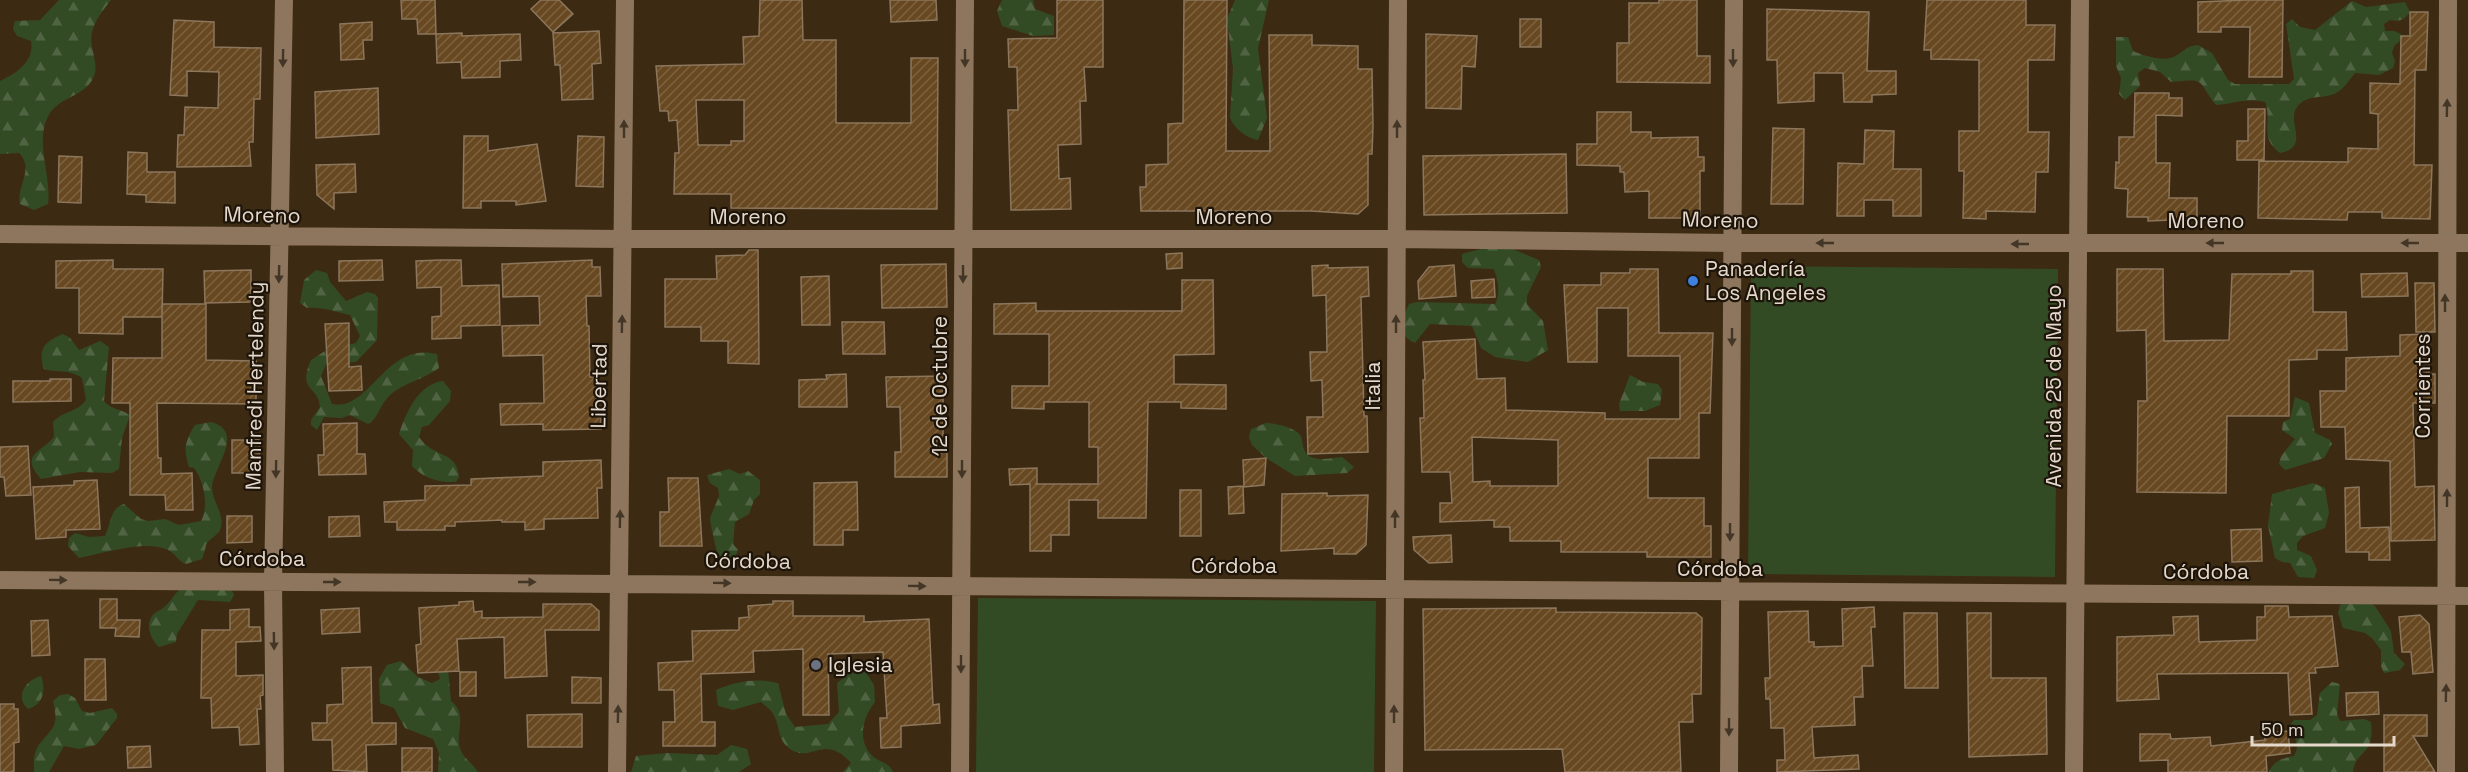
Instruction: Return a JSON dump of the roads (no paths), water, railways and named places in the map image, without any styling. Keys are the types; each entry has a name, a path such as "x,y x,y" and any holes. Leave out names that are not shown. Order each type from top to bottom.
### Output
{"street":[{"name":"Manfredi Hertelendy","path":"275,772 273,582 284,0"},
{"name":"Libertad","path":"617,772 625,0"},
{"name":"12 de Octubre","path":"960,772 965,0"},
{"name":"Italia","path":"1394,772 1398,0"},
{"path":"1729,772 1734,0"},
{"name":"Avenida 25 de Mayo","path":"2074,772 2080,0"},
{"name":"Corrientes","path":"2445,772 2447,596 2445,243 2448,0"},
{"name":"Moreno","path":"0,234 280,238 1397,239 2078,244 2468,243"},
{"name":"Córdoba","path":"0,580 619,582 962,587 2468,596"}],"place":[{"name":"Panadería Los Angeles","path":"1693,281"},
{"name":"Iglesia","path":"816,665"}]}
